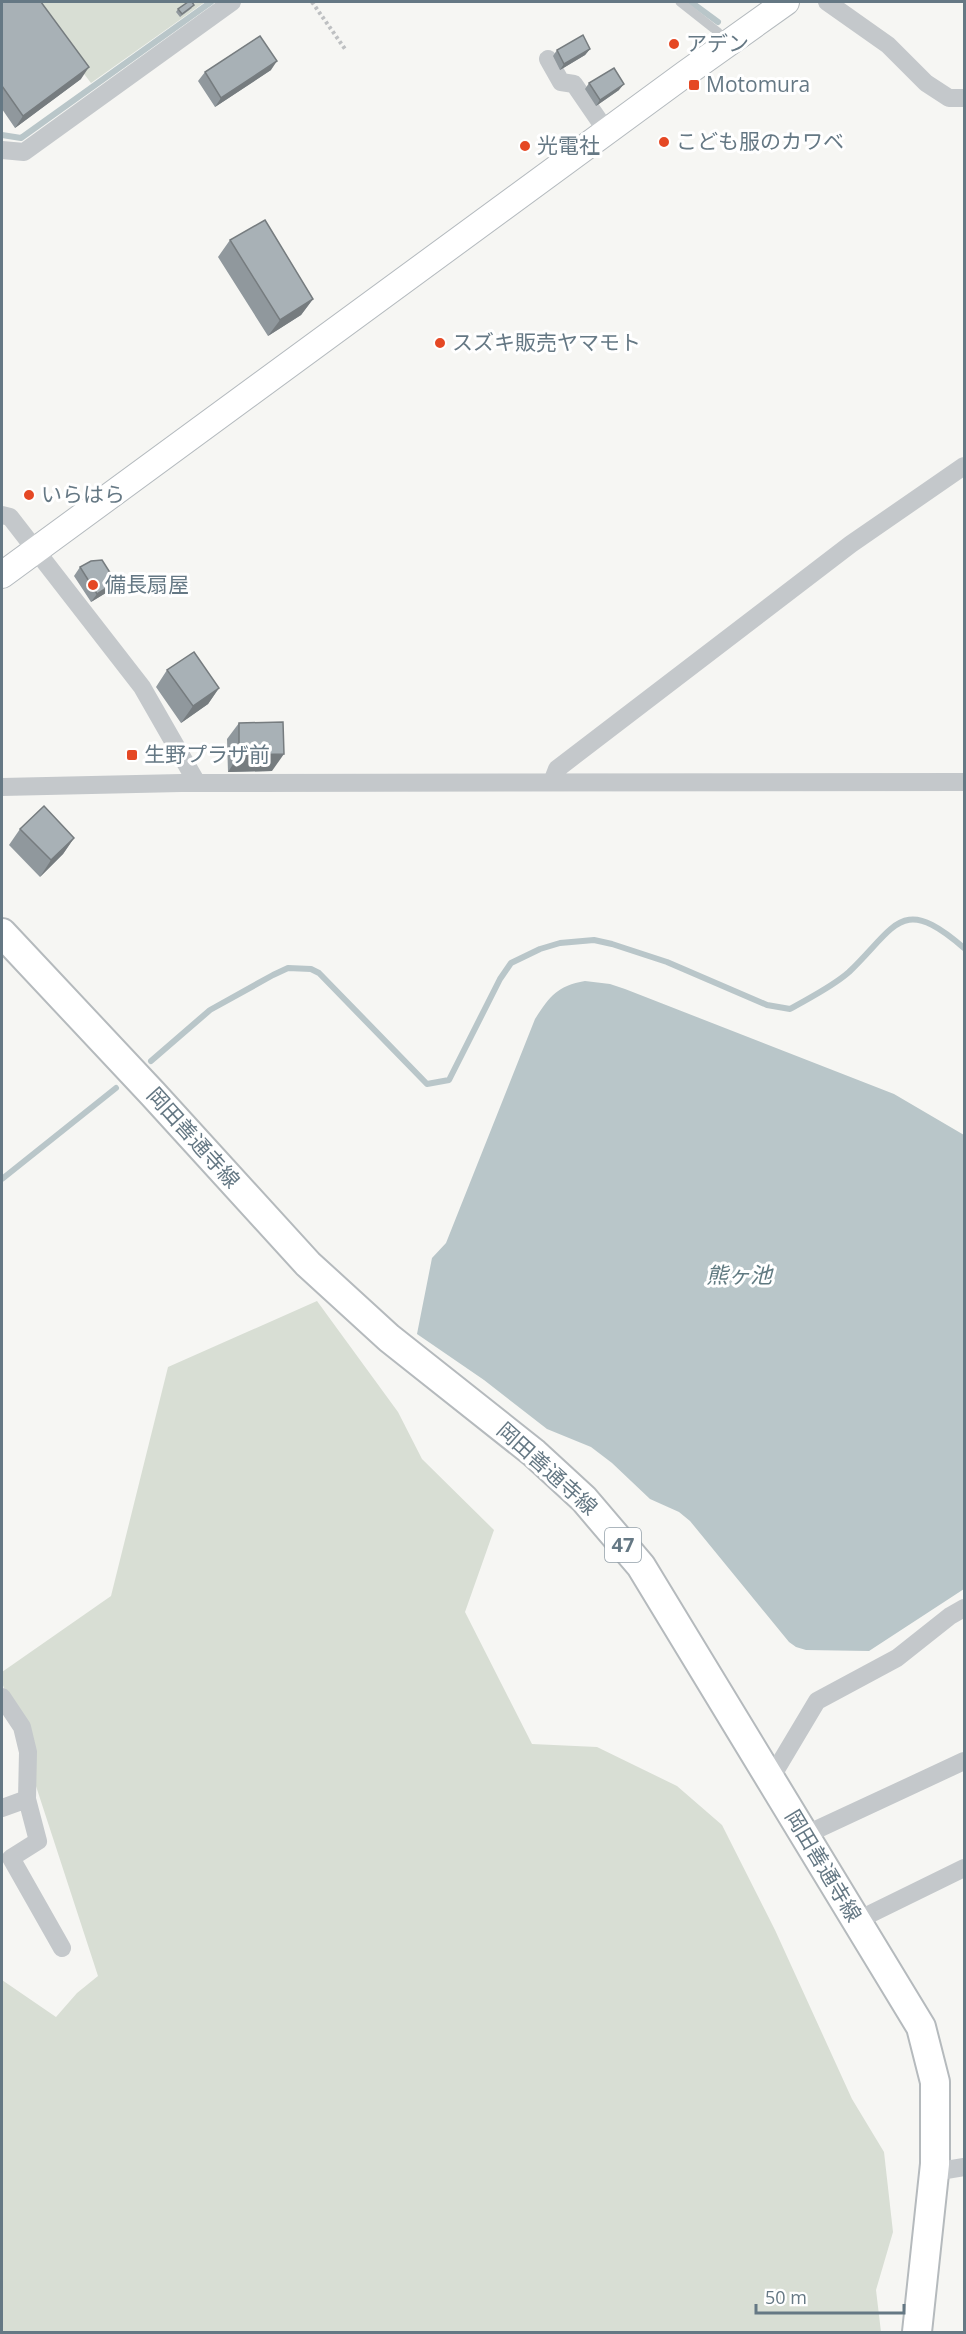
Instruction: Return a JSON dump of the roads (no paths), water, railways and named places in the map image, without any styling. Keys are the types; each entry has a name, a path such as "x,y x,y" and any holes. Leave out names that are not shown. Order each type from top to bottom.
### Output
{"main road":[{"name":"岡田善通寺線","path":"2,933 308,1264 389,1338 534,1453 584,1499 641,1566 921,2027 934,2082 934,2172 917,2332"}],"street":[{"path":"2,150 24,152 232,2"},
{"path":"2,575 786,2"},
{"path":"827,2 888,45 926,83 949,98 964,98"},
{"path":"548,59 561,82 574,84 607,132"},
{"path":"552,782 557,769 851,544 964,466"},
{"path":"2,515 10,517 142,687 196,783"},
{"path":"2,787 196,783 964,782"},
{"path":"771,1778 817,1701 897,1658 950,1616 964,1608"},
{"path":"2,1697 22,1727 28,1752 27,1799 38,1841 11,1858 62,1948"},
{"path":"805,1835 964,1761"},
{"path":"2,1808 27,1799"},
{"path":"856,1922 964,1868"},
{"path":"934,2172 964,2167"}],"lane":[{"path":"680,2 718,32 727,43"}],"water":[{"name":"熊ヶ池","path":"585,981 610,984 625,989 894,1094 964,1135 964,1589 869,1651 806,1650 796,1647 789,1642 690,1521 679,1512 650,1499 612,1463 591,1447 547,1429 484,1380 417,1334 432,1258 446,1243 535,1019 555,993 567,986"}],"waterway":[{"path":"2,135 21,138 211,2"},
{"path":"691,2 718,22"},
{"path":"151,1061 210,1010 288,968 311,969 319,973 427,1084 449,1080 500,979 511,963 540,949 560,943 594,940 612,944 667,962 767,1005 790,1009 849,972 889,930 900,922 912,920 926,922 943,931 964,948"},
{"path":"2,1179 116,1088"}],"place":[{"name":"アデン","path":"674,44"},
{"name":"Motomura","path":"694,85"},
{"name":"こども服のカワベ","path":"664,142"},
{"name":"光電社","path":"525,146"},
{"name":"スズキ販売ヤマモト","path":"440,343"},
{"name":"いらはら","path":"29,495"},
{"name":"備長扇屋","path":"93,585"},
{"name":"生野プラザ前","path":"132,755"}]}
